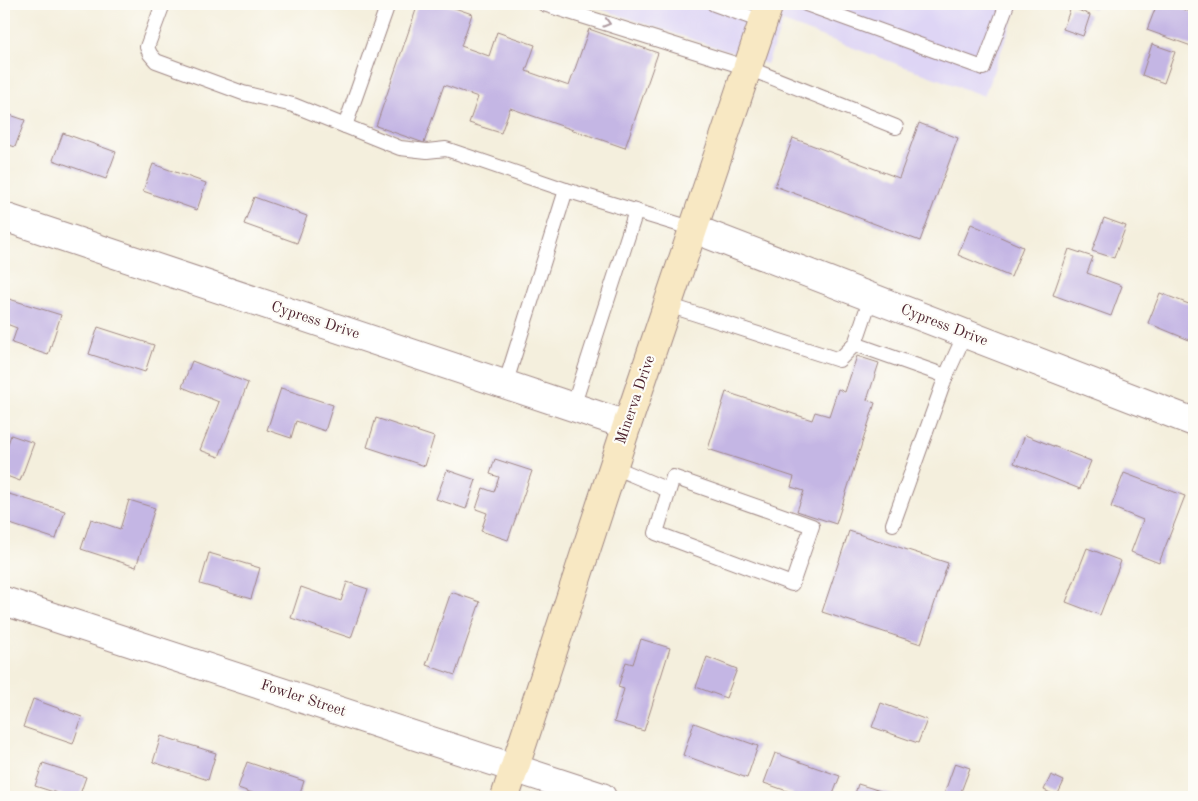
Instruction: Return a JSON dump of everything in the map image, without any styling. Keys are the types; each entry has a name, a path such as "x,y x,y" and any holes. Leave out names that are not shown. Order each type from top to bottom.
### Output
{"street":[{"name":"Minerva Drive","path":"506,797 627,425 767,13"},
{"name":"Cypress Drive","path":"4,217 627,425"},
{"name":"Cypress Drive","path":"694,229 1194,422"},
{"name":"Fowler Street","path":"4,601 602,797"}],"lane":[{"path":"163,4 147,47 156,61 243,92 292,105 400,148 427,151 446,149 566,190 694,229"},
{"path":"345,126 388,4"},
{"path":"544,4 748,68 896,127"},
{"path":"714,4 767,13"},
{"path":"806,4 983,68 1007,4"},
{"path":"505,385 566,190"},
{"path":"572,407 636,211"},
{"path":"668,304 839,360 855,344 871,298"},
{"path":"894,524 946,376 966,334"},
{"path":"855,344 946,376"},
{"path":"614,467 668,490"},
{"path":"673,477 812,526 792,584 656,533 668,490 673,477"}],"shaded area":[{"path":"585,4 1019,4 984,96 783,22 767,64"}],"building":[{"path":"418,4 443,4 472,14 461,46 489,56 497,32 535,45 526,71 569,86 589,29 658,53 625,148 510,108 501,133 469,123 478,97 444,85 424,143 376,126"},
{"path":"1081,4 1097,4 1095,9"},
{"path":"1157,4 1169,4 1194,13 1194,47 1147,30"},
{"path":"1071,7 1090,15 1083,36 1063,29"},
{"path":"1152,44 1175,52 1164,83 1142,75"},
{"path":"4,113 25,120 15,147 4,143"},
{"path":"919,123 958,138 920,241 775,186 793,138 899,178"},
{"path":"63,133 116,152 106,179 53,160"},
{"path":"153,164 206,183 197,210 143,191"},
{"path":"254,197 307,216 297,243 244,224"},
{"path":"1104,218 1126,226 1114,258 1092,251"},
{"path":"971,224 1023,247 1011,277 958,255"},
{"path":"1069,249 1093,257 1087,273 1122,286 1111,316 1053,295"},
{"path":"1160,293 1194,306 1194,342 1148,323"},
{"path":"6,298 61,315 48,355 12,343 17,328 4,323"},
{"path":"98,327 154,345 145,372 89,354"},
{"path":"857,356 879,363 867,400 875,403 836,524 797,511 804,491 791,487 794,477 708,449 726,392 812,420 815,412 829,416 838,389 845,392"},
{"path":"192,361 248,383 219,457 200,450 219,402 182,387"},
{"path":"281,388 333,405 325,431 296,421 291,438 267,430"},
{"path":"376,418 434,437 425,466 367,447"},
{"path":"11,435 34,443 20,481 4,475 4,456"},
{"path":"1025,435 1091,461 1080,489 1014,463"},
{"path":"495,459 532,471 508,540 481,531 487,513 476,509 483,488 494,492 499,477 490,474"},
{"path":"447,470 476,480 466,509 436,499"},
{"path":"1124,473 1185,496 1159,563 1131,552 1143,520 1111,507"},
{"path":"9,494 65,511 56,539 4,522 4,510"},
{"path":"129,500 155,508 136,567 81,549 91,519 120,529"},
{"path":"849,531 948,563 921,644 822,612"},
{"path":"1087,548 1121,561 1100,615 1066,602"},
{"path":"209,553 260,568 251,599 200,584"},
{"path":"347,582 368,589 351,638 291,618 301,587 341,601"},
{"path":"451,592 480,602 455,675 426,665"},
{"path":"641,639 670,648 644,731 614,722 624,689 618,687 626,662 633,664"},
{"path":"707,657 737,669 726,698 696,687"},
{"path":"33,699 82,717 73,744 23,727"},
{"path":"881,703 927,720 918,743 872,727"},
{"path":"694,723 758,746 747,778 683,755"},
{"path":"161,736 216,753 208,780 153,762"},
{"path":"775,753 840,776 832,797 792,797 793,793 764,783"},
{"path":"247,762 304,781 299,797 264,797 238,788"},
{"path":"43,763 86,777 79,797 69,797 35,786"},
{"path":"955,763 970,768 959,797 943,797"},
{"path":"1051,775 1064,781 1057,796 1044,790"},
{"path":"858,784 900,797 854,797"}]}
